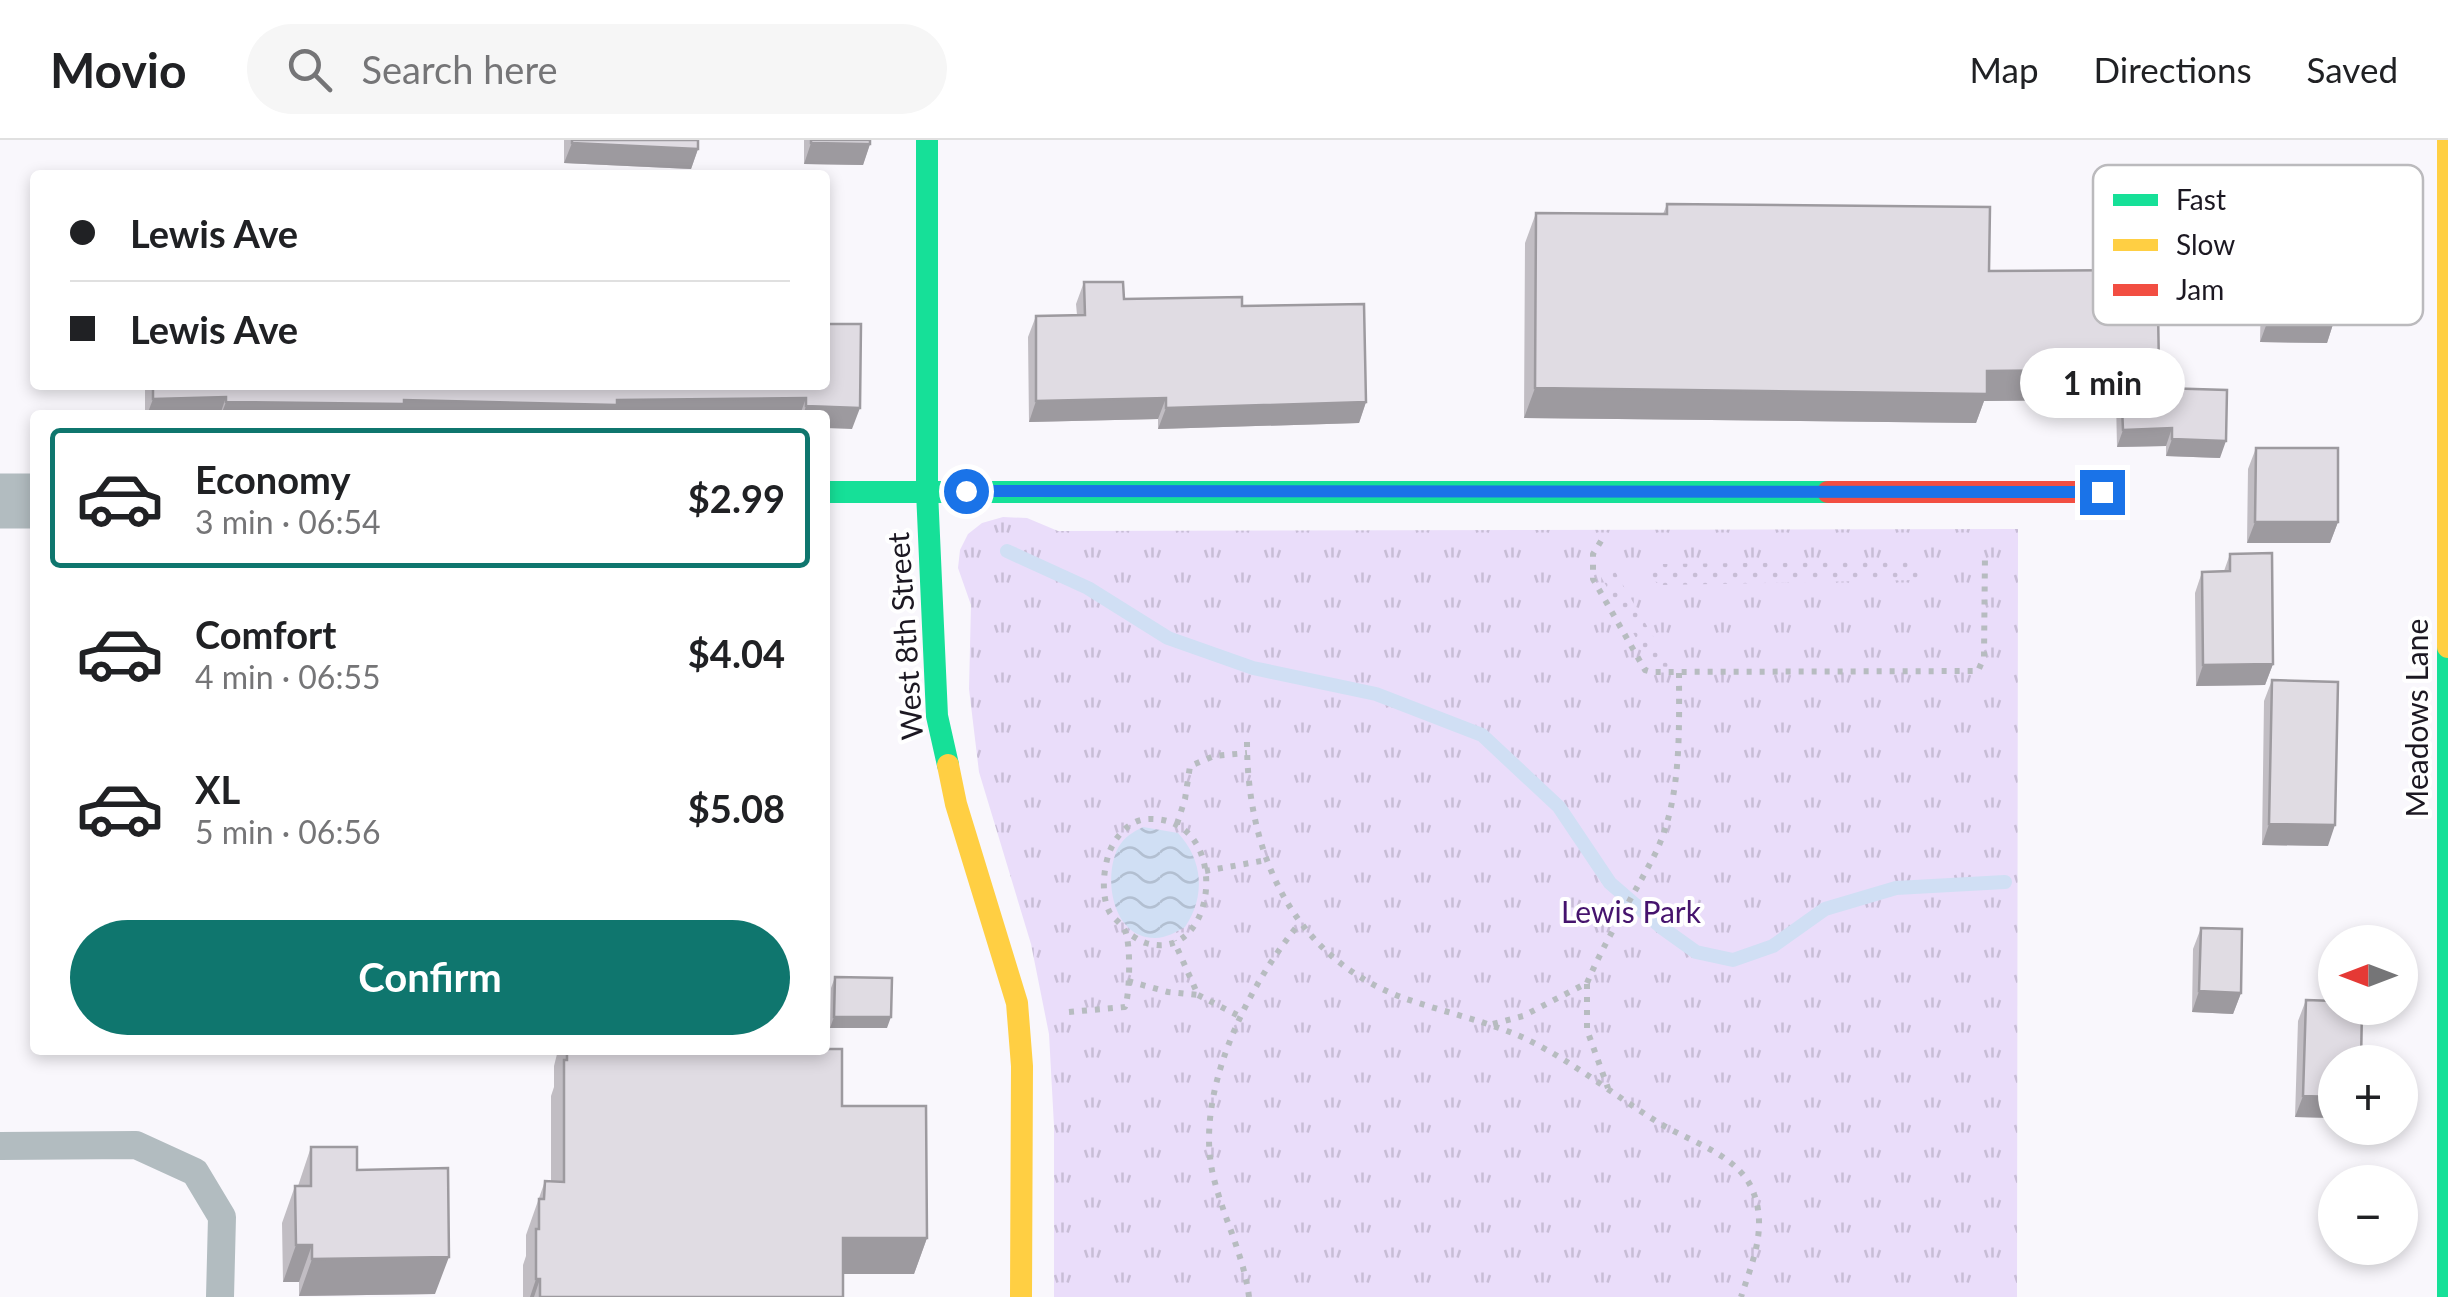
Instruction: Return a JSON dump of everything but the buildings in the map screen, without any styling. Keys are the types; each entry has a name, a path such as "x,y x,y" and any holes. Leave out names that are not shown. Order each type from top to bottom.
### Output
{"street":[{"name":"West 8th Street","path":"927,140 927,491 936,716 956,804 1017,1003 1022,1066 1021,1297"},
{"name":"Meadows Lane","path":"2448,140 2448,1297"},
{"path":"830,492 2102,492"},
{"path":"0,501 30,501"}],"lane":[{"path":"0,1146 136,1145 195,1172 222,1216 220,1297"}],"path":[{"path":"1628,492 1594,554 1594,578 1645,670 1978,671 1984,657 1985,554"},
{"path":"1608,1090 1587,1030 1587,983 1656,851 1672,798 1678,738 1678,672"},
{"path":"1248,742 1254,811 1266,860 1299,924 1336,959 1378,987 1492,1025 1542,1048 1656,1121 1729,1160 1745,1176 1759,1210 1760,1228 1741,1297"},
{"path":"1177,824 1186,799 1190,766 1214,756 1248,753"},
{"path":"1135,821 1177,824 1196,840 1205,871 1204,902 1191,932 1174,941 1147,943 1126,932 1106,905 1109,853 1135,821"},
{"path":"1205,871 1266,860"},
{"path":"1249,1297 1208,1150 1209,1123 1241,1016 1270,964 1299,924"},
{"path":"1068,1012 1125,1006 1129,995 1126,932"},
{"path":"1174,941 1198,995"},
{"path":"1128,981 1198,995 1241,1016"},
{"path":"1492,1025 1523,1016 1587,983"}],"green space":[{"name":"Lewis Park","path":"1003,517 1027,518 1058,531 2018,529 2017,1297 1054,1297 1054,1126 1049,1034 1031,944 979,772 969,689 971,605 958,568 960,550 968,534 982,523"},
{"path":"1914,561 1927,573 1916,580 1661,585 1649,577 1663,564"},
{"path":"1596,568 1613,568 1671,667 1652,666"}],"water":[{"path":"1143,827 1178,833 1193,855 1199,879 1196,903 1185,927 1159,938 1140,935 1129,928 1120,917 1112,889 1111,874 1118,848"}],"waterway":[{"path":"1007,551 1088,588 1168,638 1253,668 1376,694 1482,735 1559,807 1610,883 1696,952 1733,960 1773,946 1825,909 1896,888 2005,882"}],"traffic: fast":[{"path":"927,140 927,491 937,716 948,765"},
{"path":"830,492 1828,492"},
{"path":"2448,647 2448,1297"}],"traffic: slow":[{"path":"2448,140 2448,647"},
{"path":"948,765 956,804 1017,1003 1022,1066 1021,1297"}],"traffic: jam":[{"path":"1828,492 2102,492"}],"route":[{"path":"966,491 2102,492"}]}
